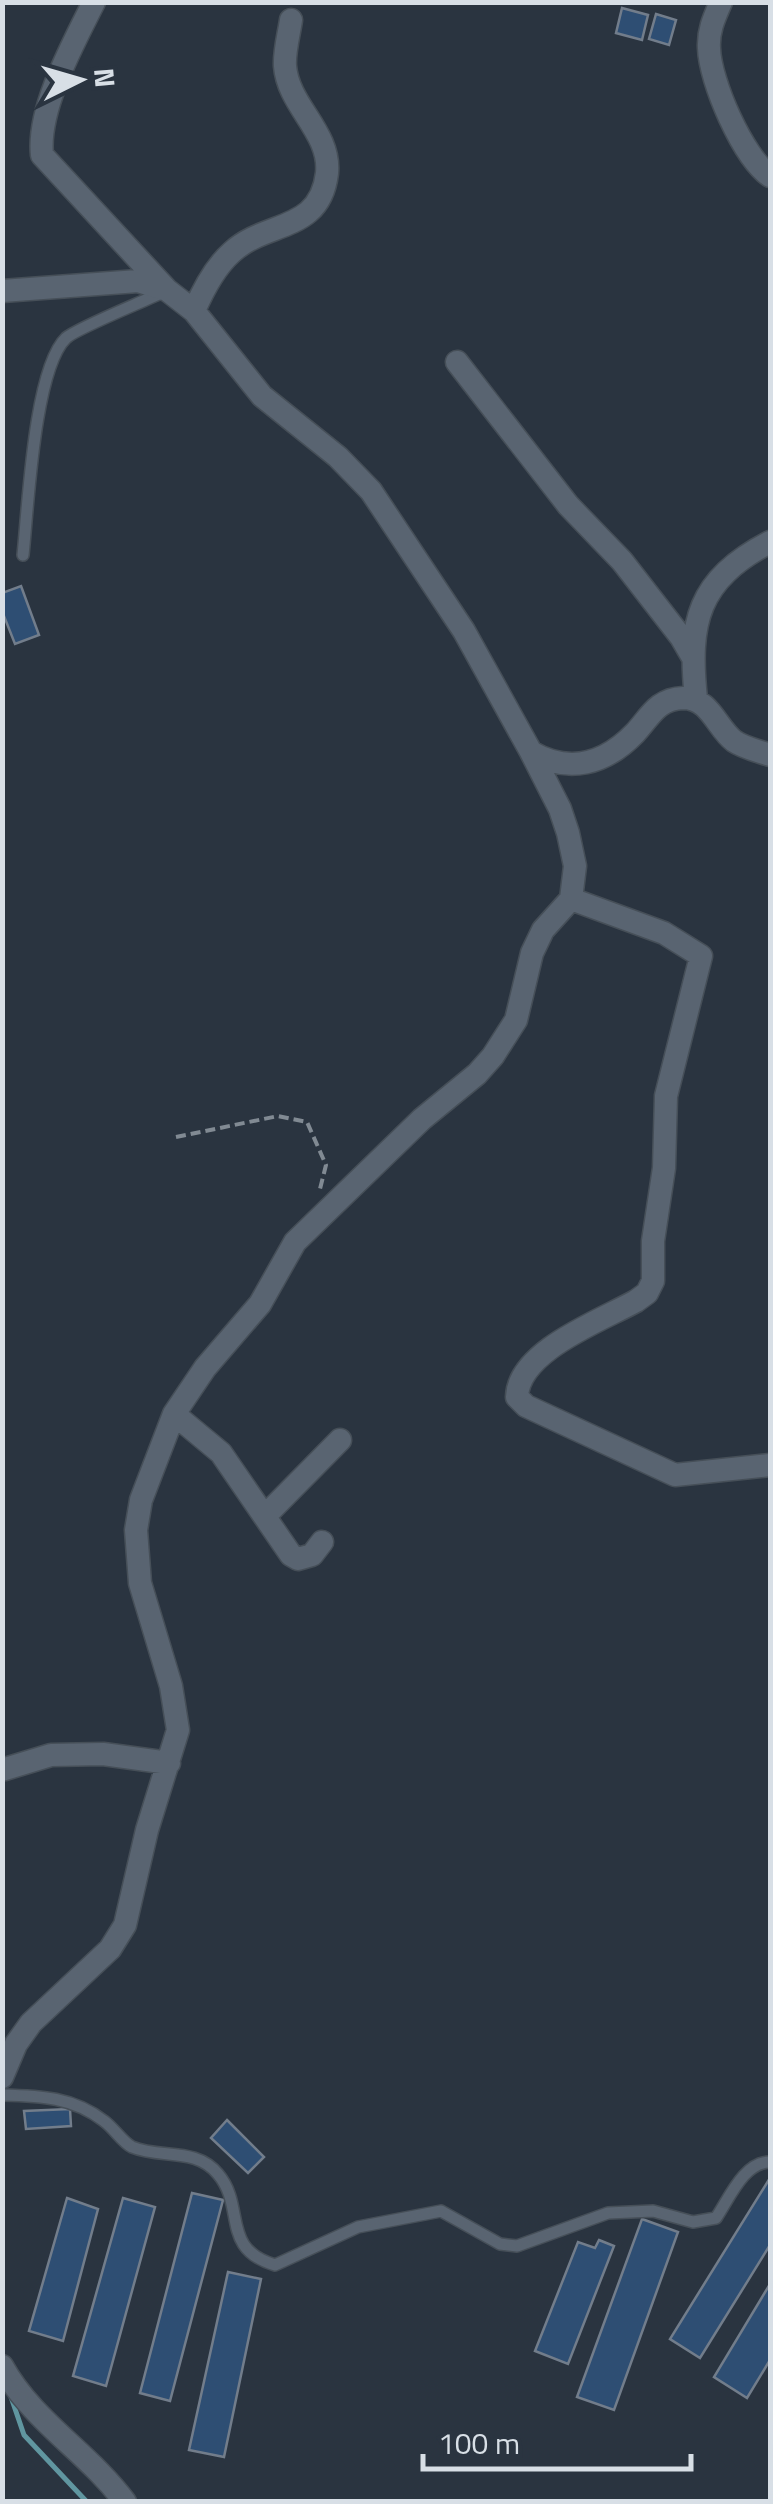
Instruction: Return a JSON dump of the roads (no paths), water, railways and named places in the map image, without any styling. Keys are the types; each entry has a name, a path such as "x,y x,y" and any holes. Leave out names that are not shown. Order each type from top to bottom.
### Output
{"street":[{"path":"2,2078 16,2044 31,2023 110,1950 125,1925 178,1730 171,1686 140,1583 136,1530 141,1500 174,1414 205,1368 260,1304 295,1242 493,1056 516,1020 532,952 543,930 570,899 575,866 560,809 531,752 464,631 371,490 338,457 262,396 194,310 167,290 42,155 39,133 94,2"},
{"path":"721,2 711,25 711,71 754,160 770,176"},
{"path":"194,310 205,287 233,250 312,212 324,193 328,166 322,139 296,101 285,68 291,20"},
{"path":"2,291 138,281 167,290"},
{"path":"458,362 568,504 622,561 692,656"},
{"path":"770,542 734,562 717,582 695,624 692,656 696,700 734,741 770,755"},
{"path":"531,752 550,763 587,762 611,754 637,731 656,706 681,698 696,700"},
{"path":"570,899 664,933 701,956 666,1096 664,1168 653,1241 653,1280 647,1293 636,1301 544,1351 517,1383 517,1397 526,1406 675,1475 770,1466"},
{"path":"174,1414 221,1453 291,1555 312,1555 322,1542"},
{"path":"266,1515 340,1440"},
{"path":"6,1768 50,1755 103,1754 168,1762"},
{"path":"2,2366 39,2418 114,2487 124,2502"}],"lane":[{"path":"23,555 46,375 66,338 167,290"},
{"path":"2,2096 46,2096 84,2106 129,2146 192,2156 209,2165 221,2176 240,2242 256,2259 275,2265 358,2226 441,2211 500,2244 517,2246 608,2213 653,2211 692,2222 716,2218 748,2170 758,2162 770,2162"}],"waterway":[{"path":"11,2397 24,2435 87,2502"}]}
